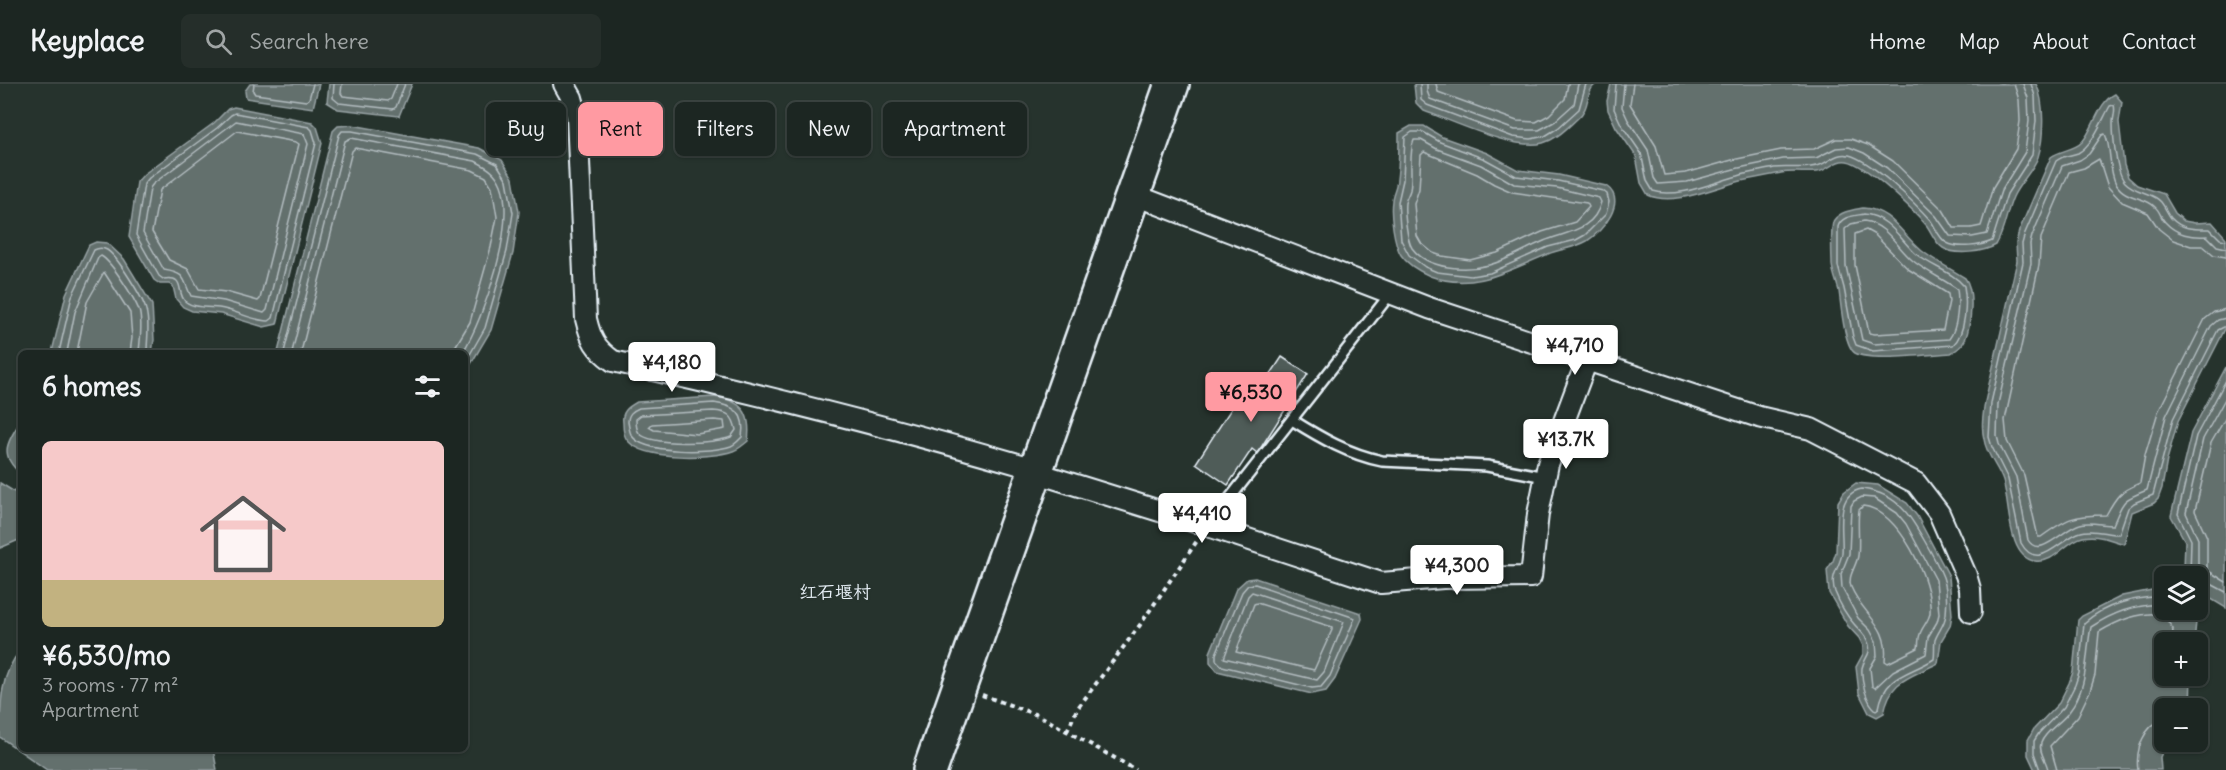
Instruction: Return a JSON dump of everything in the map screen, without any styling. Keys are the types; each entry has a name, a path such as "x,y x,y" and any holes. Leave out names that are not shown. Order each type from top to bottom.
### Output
{"highway":[{"path":"930,770 1172,84"}],"street":[{"path":"564,84 572,98 577,116 586,319 590,336 599,351 613,361 846,416 1034,471 1381,583 1443,578 1531,577 1538,514 1548,464 1587,360"},
{"path":"1132,194 1390,293 1759,417 1811,429 1916,483 1939,513 1969,582 1971,612"}],"lane":[{"path":"1208,526 1390,293"},
{"path":"1292,420 1334,445 1366,458 1382,461 1487,466 1545,477"}],"path":[{"path":"1066,731 1077,709 1140,625 1208,526"},
{"path":"959,686 1040,716 1136,770"}],"water":[{"path":"250,84 319,84 313,108 246,98 245,91"},
{"path":"329,84 412,84 399,116 338,109 327,102"},
{"path":"1414,84 1596,84 1590,91 1582,114 1562,133 1543,143 1531,144 1501,139 1424,111 1416,103"},
{"path":"1611,84 2036,84 2041,100 2043,120 2041,140 2038,157 2013,197 1996,245 1977,251 1955,252 1940,246 1927,226 1901,199 1866,170 1847,161 1839,162 1821,171 1781,173 1741,181 1694,195 1670,199 1648,195 1641,183 1636,156 1616,127 1608,110 1607,101"},
{"path":"2115,94 2122,102 2119,122 2124,165 2128,177 2137,185 2164,194 2175,213 2184,221 2212,222 2226,238 2226,327 2178,421 2158,499 2132,512 2124,544 2088,536 2077,539 2048,559 2035,561 2026,558 2014,540 2003,481 1985,445 1982,425 1985,402 2017,261 2016,243 2019,231 2051,157 2082,142 2104,103"},
{"path":"234,107 312,122 317,127 322,143 277,324 264,327 221,314 192,311 183,307 176,299 173,286 160,284 154,280 129,237 137,182 144,174 214,123 228,109"},
{"path":"352,125 479,148 486,152 486,156 494,156 502,160 513,178 519,212 513,253 491,330 468,369 468,350 278,350 333,131 338,126"},
{"path":"1411,126 1424,126 1442,137 1487,153 1518,170 1559,175 1606,186 1612,192 1615,200 1611,215 1600,230 1587,241 1491,277 1462,282 1430,276 1410,265 1401,255 1396,244 1392,221 1392,198 1397,182 1399,133"},
{"path":"1863,208 1873,209 1889,218 1922,251 1965,278 1971,299 1969,326 1965,340 1955,351 1916,356 1874,357 1863,356 1851,349 1833,268 1832,228 1834,220 1840,215"},
{"path":"96,242 107,243 124,259 152,305 152,350 52,350 66,294 89,245"},
{"path":"2226,367 2226,608 2208,597 2208,566 2184,566 2185,541 2171,516 2191,433"},
{"path":"714,397 731,401 743,409 746,415 748,441 735,450 709,455 663,455 636,447 626,437 623,416 628,408 637,402"},
{"path":"18,426 18,471 8,455 7,449 11,436"},
{"path":"0,483 18,494 18,540 0,548"},
{"path":"1856,483 1878,485 1907,503 1917,516 1949,576 1952,615 1950,626 1941,641 1938,663 1910,676 1896,686 1884,713 1877,717 1869,713 1859,693 1856,667 1863,654 1863,646 1848,626 1829,593 1827,570 1836,552 1838,502 1844,492"},
{"path":"1255,578 1361,613 1362,619 1335,679 1326,691 1312,694 1217,671 1210,662 1210,653 1236,589 1247,579"},
{"path":"2154,590 2154,620 2194,620 2196,622 2195,632 2154,632 2154,686 2191,686 2190,698 2154,698 2154,752 2162,752 2160,757 2161,770 2035,770 2028,755 2028,740 2034,729 2059,703 2069,683 2073,672 2078,620 2122,596"},
{"path":"18,654 18,750 0,737 3,690"},
{"path":"21,752 214,752 217,770 47,770"}],"building":[{"path":"1282,357 1308,374 1257,453 1252,449 1228,485 1196,463 1238,398 1250,406"}],"district":[{"name":"红石堰村","path":"835,591"}]}
